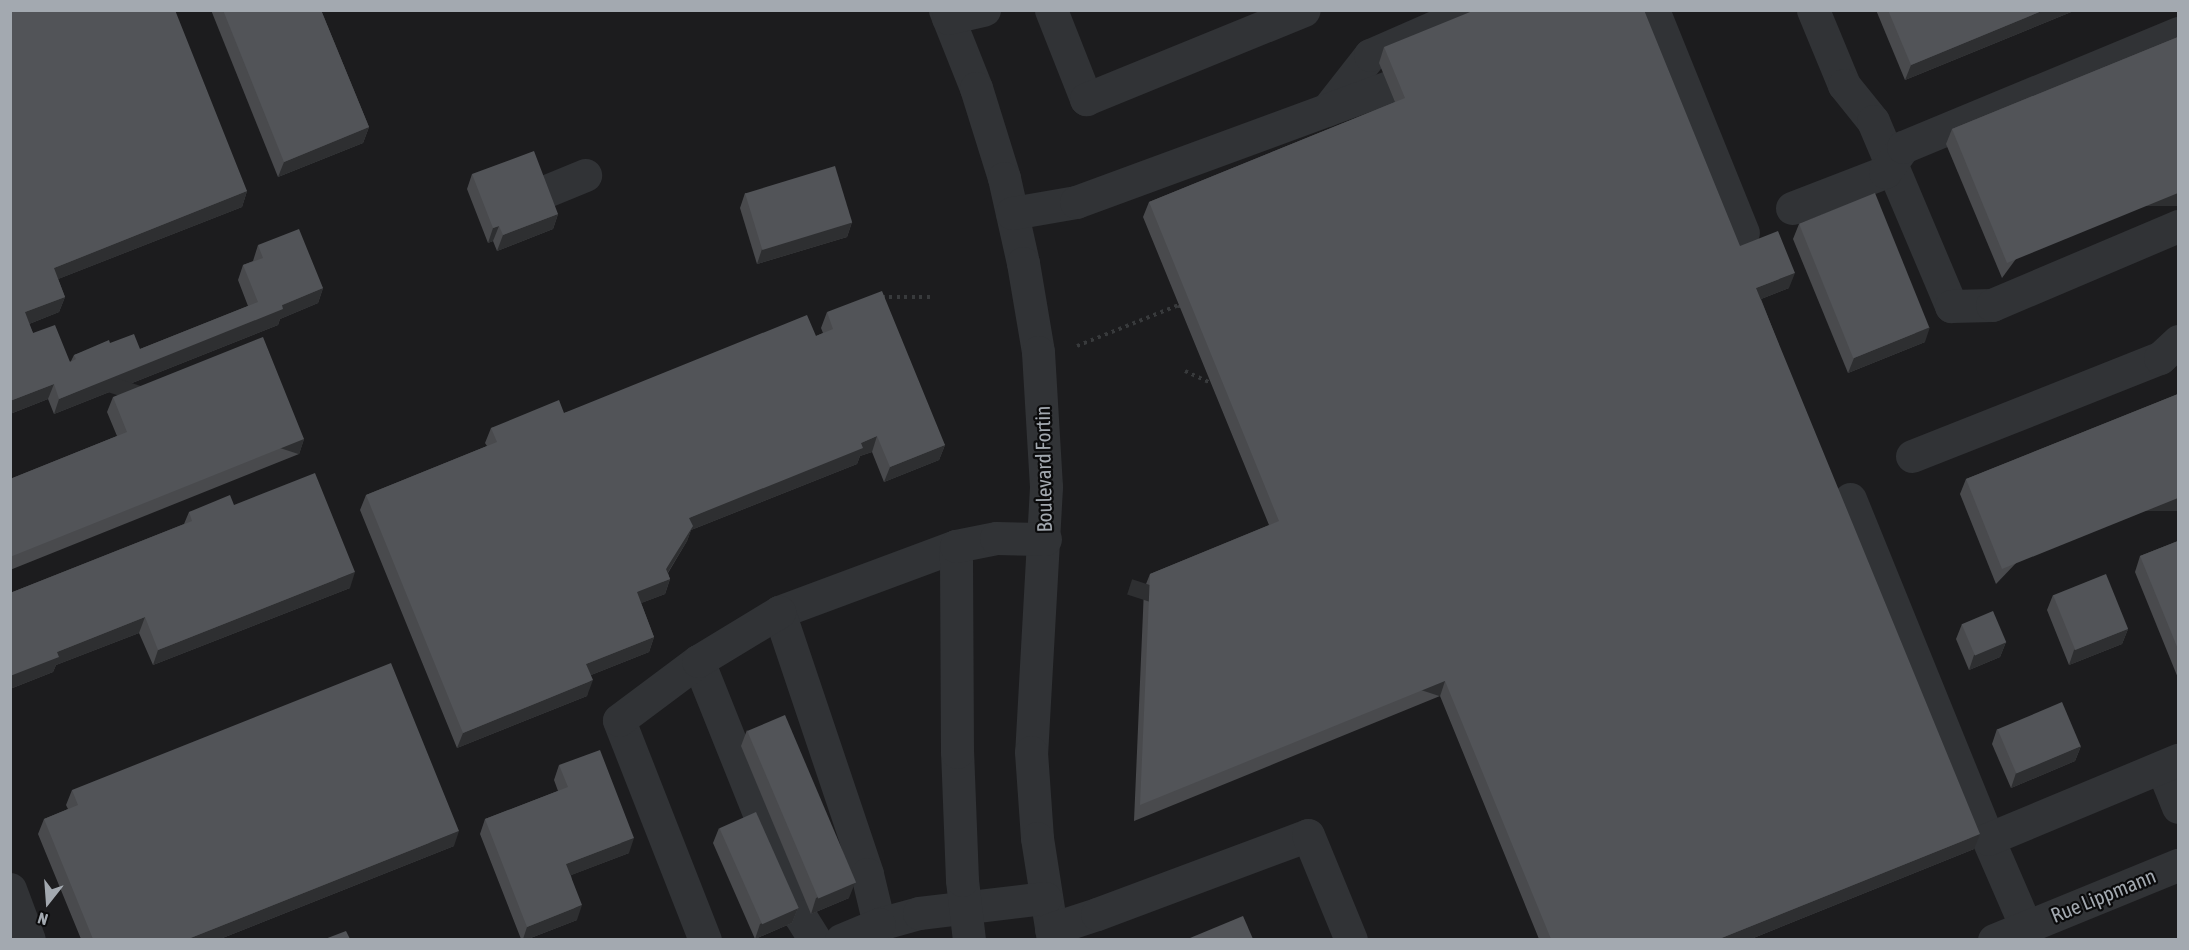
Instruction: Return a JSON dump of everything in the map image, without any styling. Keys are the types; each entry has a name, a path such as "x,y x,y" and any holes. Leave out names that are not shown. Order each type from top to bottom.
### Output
{"street":[{"path":"946,14 984,10"},
{"path":"1051,10 1086,99 1304,10"},
{"path":"1327,110 1370,55 1473,10"},
{"path":"1653,10 1743,233"},
{"path":"1813,10 1844,86 1873,121 1951,306 1992,305 2178,226"},
{"name":"Boulevard Fortin","path":"946,14 991,134 1012,213 1038,352 1045,452 1045,539 1032,752 1036,826 1050,922"},
{"path":"1792,208 1885,172 1903,147 2178,33"},
{"path":"1012,213 1076,202 1389,87"},
{"path":"539,194 585,175"},
{"path":"1912,456 2160,358 2178,341"},
{"path":"1850,499 2026,927"},
{"path":"705,939 619,720 698,661 779,612 956,546 996,537 1045,539"},
{"path":"956,546 957,752 967,924"},
{"path":"779,612 867,874 879,924"},
{"path":"698,661 800,916 815,939"},
{"path":"1988,839 2170,764 2178,807"},
{"path":"841,939 879,924 920,913 967,924 1050,922 1108,910 1308,835 1351,939"},
{"name":"Rue Lippmann","path":"1994,939 2178,865"},
{"path":"10,889 30,939"}],"path":[{"path":"877,297 930,297"},
{"path":"1077,346 1179,305 1183,315"},
{"path":"1185,371 1211,383 1207,374"}],"shaded area":[{"path":"11,11 2178,11 2178,939 11,939"}],"building":[{"path":"10,10 175,10 247,191 54,268 65,297 25,312 33,333 55,325 70,362 76,359 74,355 109,340 110,343 134,334 140,349 258,302 243,265 263,258 258,245 299,229 323,288 282,305 283,309 59,399 54,384 10,401"},
{"path":"223,10 321,10 369,127 284,162"},
{"path":"1475,10 1644,10 1740,246 1778,231 1795,273 1756,288 1980,834 1719,939 1551,939 1445,681 1140,805 1150,574 1279,521 1149,202 1405,98 1384,47"},
{"path":"1888,10 2044,10 1911,65"},
{"path":"2178,37 2178,193 2007,263 1952,129"},
{"path":"534,151 558,214 503,235 499,226 493,228 472,174"},
{"path":"835,166 852,222 762,250 745,193"},
{"path":"1875,193 1929,327 1853,358 1799,224"},
{"path":"882,291 945,445 890,467 877,436 861,443 863,448 689,518 693,526 666,569 670,579 637,592 654,637 586,664 593,680 463,733 366,495 497,442 491,428 559,400 564,413 807,315 816,336 833,329 827,312"},
{"path":"263,337 304,439 10,557 10,479 127,432 113,397"},
{"path":"2178,394 2178,498 2002,569 1966,479"},
{"path":"315,473 355,572 158,650 145,617 57,652 59,657 10,676 10,593 192,521 189,512 230,495 234,505"},
{"path":"2178,541 2178,649 2140,556"},
{"path":"2106,574 2128,629 2075,650 2053,595"},
{"path":"1993,611 2006,642 1975,656 1962,624"},
{"path":"391,663 459,831 188,939 93,939 44,819 78,805 72,790"},
{"path":"2062,702 2081,746 2016,774 1998,729"},
{"path":"785,715 856,883 818,899 747,731"},
{"path":"600,750 634,838 566,864 582,905 527,927 485,819 568,787 559,765"},
{"path":"756,812 799,908 762,924 719,828"},
{"path":"1243,916 1253,939 1190,939 1190,938"},
{"path":"346,931 350,939 325,939"}]}
